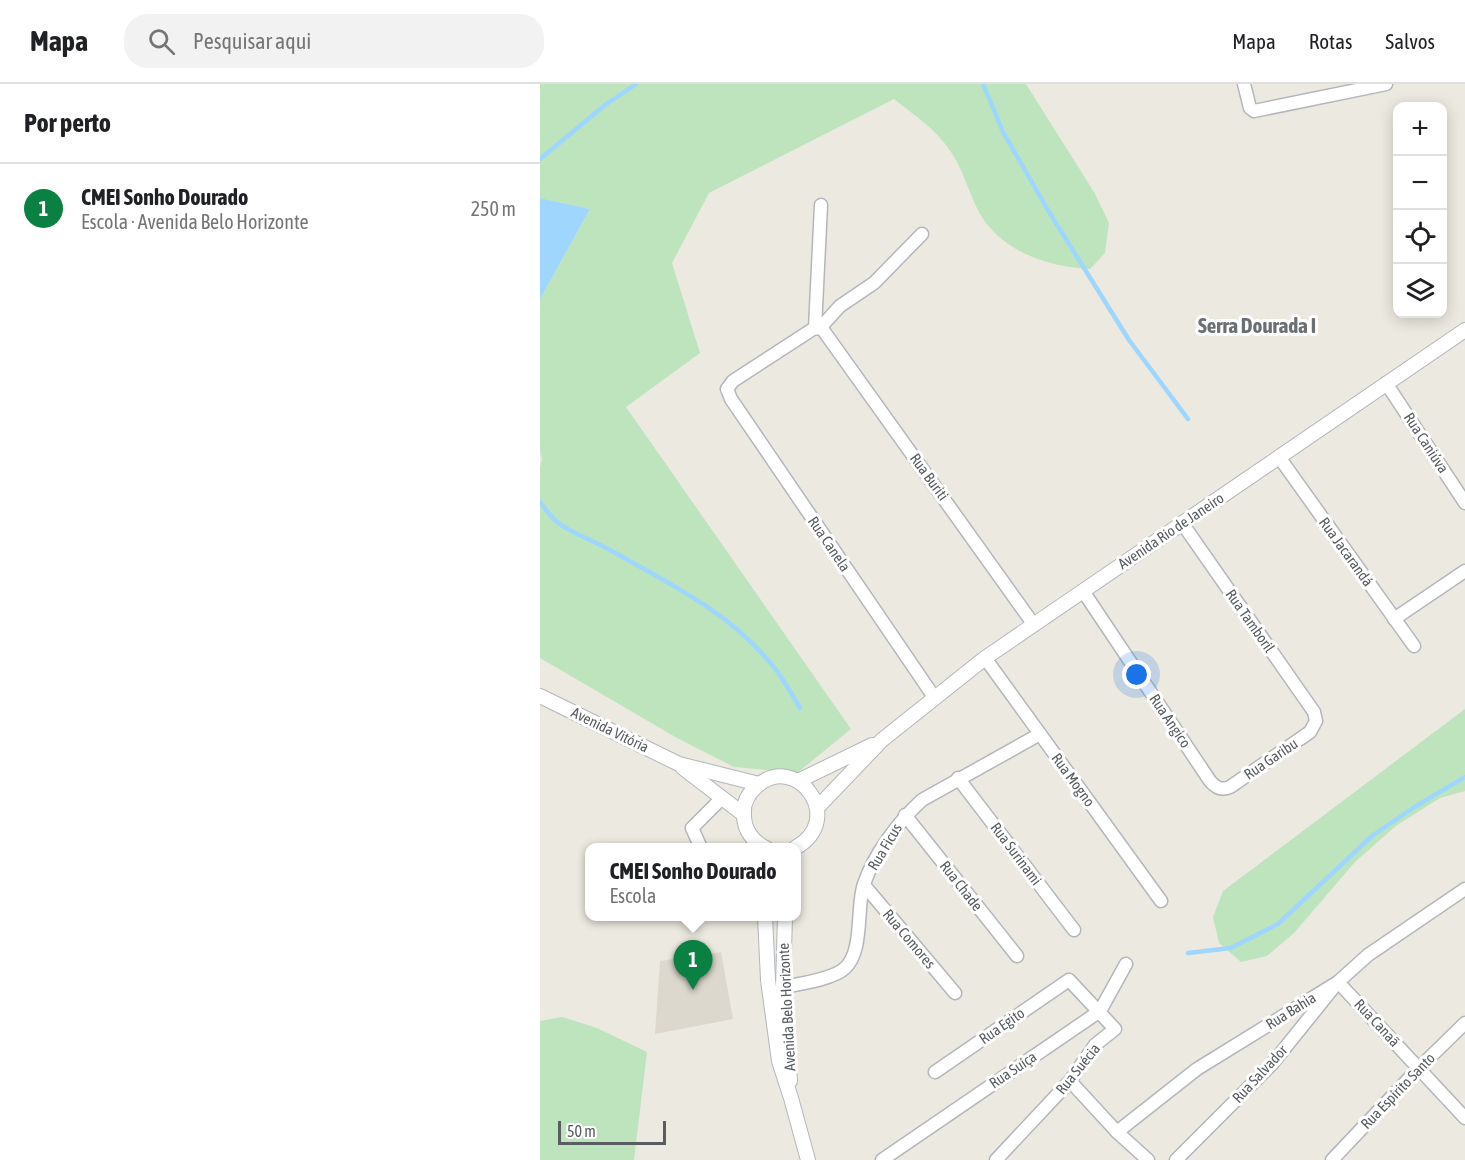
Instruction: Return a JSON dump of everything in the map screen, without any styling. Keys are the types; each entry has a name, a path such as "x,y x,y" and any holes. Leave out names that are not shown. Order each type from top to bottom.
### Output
{"street":[{"path":"1244,84 1250,108 1254,111 1386,84"},
{"path":"819,329 820,205"},
{"path":"819,329 840,306 874,283 922,234"},
{"name":"Rua Canela","path":"819,329 733,381 727,389 730,399 934,697"},
{"name":"Rua Buriti","path":"819,329 1034,624"},
{"name":"Avenida Rio de Janeiro","path":"817,808 882,740 985,658 1465,330"},
{"name":"Rua Caniúva","path":"1386,383 1465,503"},
{"name":"Rua Jacarandá","path":"1279,457 1414,646"},
{"name":"Rua Tamboril","path":"1182,524 1310,707 1316,721"},
{"path":"1394,619 1465,571"},
{"name":"Rua Angico","path":"1083,591 1210,781 1220,789"},
{"name":"Rua Mogno","path":"985,658 1161,901"},
{"name":"Avenida Vitória","path":"540,696 679,764 759,784"},
{"name":"Rua Garibu","path":"1220,789 1230,787 1310,732 1316,721"},
{"name":"Rua Ficus","path":"783,987 836,974 848,966 854,954 864,885 881,851 905,815 922,800 958,778 1040,734"},
{"name":"Avenida Rio de Janeiro","path":"798,781 882,740"},
{"name":"Avenida Vitória","path":"679,764 743,814"},
{"path":"758,843 748,832 743,814 747,797 759,784 778,777 798,781 811,792 817,808 818,818 815,828 801,843"},
{"name":"Rua Surinami","path":"958,778 1074,930"},
{"path":"699,843 692,828 722,798"},
{"name":"Rua Chade","path":"905,815 1017,956"},
{"name":"Rua Comores","path":"864,885 955,993"},
{"name":"Rua Bahia","path":"1117,1132 1197,1069 1338,982 1368,955 1465,889"},
{"name":"Avenida Belo Horizonte","path":"765,921 773,1030 778,1061 808,1160"},
{"name":"Avenida Belo Horizonte","path":"785,921 783,987 791,1098"},
{"name":"Rua Suíça","path":"882,1160 1100,1011 1126,964"},
{"name":"Rua Suécia","path":"996,1160 1070,1081 1095,1045 1115,1029 1068,980"},
{"name":"Rua Egito","path":"935,1072 1068,980"},
{"name":"Rua Canaã","path":"1338,982 1465,1118"},
{"name":"Rua Salvador","path":"1176,1160 1272,1064 1338,982"},
{"name":"Rua Espírito Santo","path":"1332,1160 1465,1023"},
{"path":"1070,1081 1117,1132 1148,1160"}],"shaded area":[{"path":"721,952 733,1019 655,1034 660,961"}],"green space":[{"path":"540,84 1026,84 1094,192 1109,223 1105,253 1090,269 1043,261 1014,248 989,227 980,214 956,159 945,144 925,123 894,99 709,193 672,263 700,353 626,407 851,729 797,773 734,767 677,738 540,658 540,468 542,459 540,450 540,299 590,209 540,198"},
{"path":"1465,709 1465,791 1440,798 1397,825 1355,862 1294,933 1267,956 1241,962 1219,943 1213,917 1223,891"},
{"path":"562,1017 597,1028 647,1052 634,1160 540,1160 540,1021"}],"water":[{"path":"540,198 590,209 540,299"}],"waterway":[{"path":"540,159 605,105 636,84"},
{"path":"983,84 1003,132 1049,212 1129,340 1188,419"},
{"path":"540,502 563,526 673,585 732,626 772,665 800,708"},
{"path":"1188,953 1231,948 1278,924 1372,836 1465,777"}],"place":[{"name":"CMEI Sonho Dourado","path":"693,990"}],"district":[{"name":"Serra Dourada I","path":"1257,326"}]}
